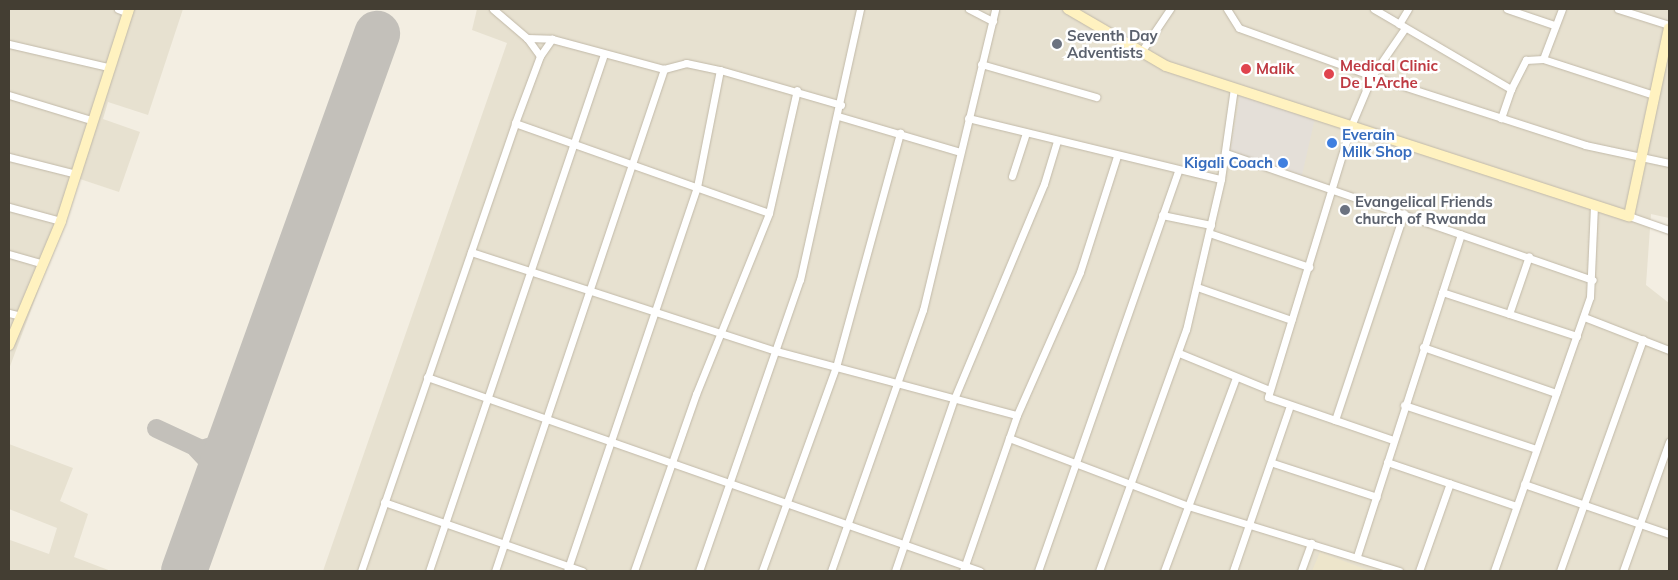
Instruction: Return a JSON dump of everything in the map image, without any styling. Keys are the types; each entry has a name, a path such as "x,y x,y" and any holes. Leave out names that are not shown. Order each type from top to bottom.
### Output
{"street":[{"path":"493,9 526,38 540,56"},
{"path":"699,571 800,280 841,105 860,9"},
{"path":"969,9 993,21"},
{"path":"831,571 896,381 923,310 995,9"},
{"path":"1068,9 1141,52 1234,88 1669,230"},
{"path":"1141,52 1170,9"},
{"path":"1227,9 1239,28 1372,76 1501,118 1642,158 1669,163"},
{"path":"1374,9 1511,89"},
{"path":"1393,440 1271,401 1269,390 1335,190 1351,126 1372,76 1402,26 1408,9"},
{"path":"1507,9 1554,25"},
{"path":"1543,59 1554,25 1562,9"},
{"path":"1618,9 1669,26 1629,216"},
{"path":"9,345 41,263 61,221 125,10"},
{"path":"526,38 552,39 664,69 686,64 720,70 797,90 841,105"},
{"path":"361,571 540,56 552,39"},
{"path":"9,44 108,68"},
{"path":"429,571 489,400 604,54"},
{"path":"1501,118 1511,89 1526,60 1543,59 1654,95"},
{"path":"981,64 1096,98"},
{"path":"495,571 664,69"},
{"path":"568,568 697,187 720,70"},
{"path":"1099,571 1179,353 1197,286 1221,179 1234,88"},
{"path":"634,571 672,461 720,334 769,213 797,90"},
{"path":"9,95 91,120"},
{"path":"838,116 960,152"},
{"path":"968,118 1178,171 1221,179"},
{"path":"516,123 630,166 697,187 769,213"},
{"path":"762,571 836,367 900,133"},
{"path":"1012,176 1026,133"},
{"path":"895,571 954,399 1044,184 1057,141"},
{"path":"1226,154 1404,213 1593,280"},
{"path":"964,569 1017,415 1080,272 1117,156"},
{"path":"9,157 76,174"},
{"path":"1038,571 1178,171"},
{"path":"1494,571 1584,317 1593,280 1594,206"},
{"path":"9,207 61,221"},
{"path":"1335,420 1404,213"},
{"path":"1162,215 1211,225"},
{"path":"1209,233 1309,267"},
{"path":"1357,556 1388,462 1404,405 1462,234"},
{"path":"471,252 776,351 896,381 954,399 1017,415"},
{"path":"9,254 41,263"},
{"path":"1509,314 1529,256"},
{"path":"1197,286 1291,320"},
{"path":"1442,292 1577,336"},
{"path":"9,313 21,316"},
{"path":"1584,317 1669,350"},
{"path":"1560,571 1643,339"},
{"path":"1423,347 1556,393"},
{"path":"1179,353 1269,390"},
{"path":"427,377 489,400 730,481 964,569 980,571"},
{"path":"1164,571 1236,377"},
{"path":"1404,405 1536,449"},
{"path":"1233,571 1273,463 1289,408"},
{"path":"1009,438 1188,506 1357,556 1399,571"},
{"path":"1623,571 1669,442"},
{"path":"1388,462 1516,506"},
{"path":"1273,463 1377,496"},
{"path":"1419,571 1450,483"},
{"path":"1524,484 1584,503 1669,534"},
{"path":"384,502 568,568 582,571"},
{"path":"1301,571 1311,543"}],"shaded area":[{"path":"9,9 183,9 148,115 108,102 103,119 140,132 119,192 80,179 9,369"},
{"path":"477,9 1669,9 1669,218 1651,214 1646,285 1669,303 1669,571 323,571 507,43 472,30"},
{"name":"Kigali Coach","path":"1240,95 1315,118 1302,175 1230,151"},
{"path":"9,444 73,468 60,501 88,514 74,557 111,571 9,571 10,540 49,554 57,528 9,509"},
{"path":"1320,552 1370,571 1312,571"}],"taxiway":[{"path":"156,428 201,449 221,443 236,427"},
{"path":"196,448 213,466 213,492"}],"runway":[{"path":"184,571 377,34"}],"place":[{"name":"Seventh Day Adventists","path":"1057,44"},
{"name":"Malik","path":"1246,69"},
{"name":"Medical Clinic De L'Arche","path":"1329,74"},
{"name":"Everain Milk Shop","path":"1332,143"},
{"name":"Kigali Coach","path":"1283,163"},
{"name":"Evangelical Friends church of Rwanda","path":"1345,210"}]}
